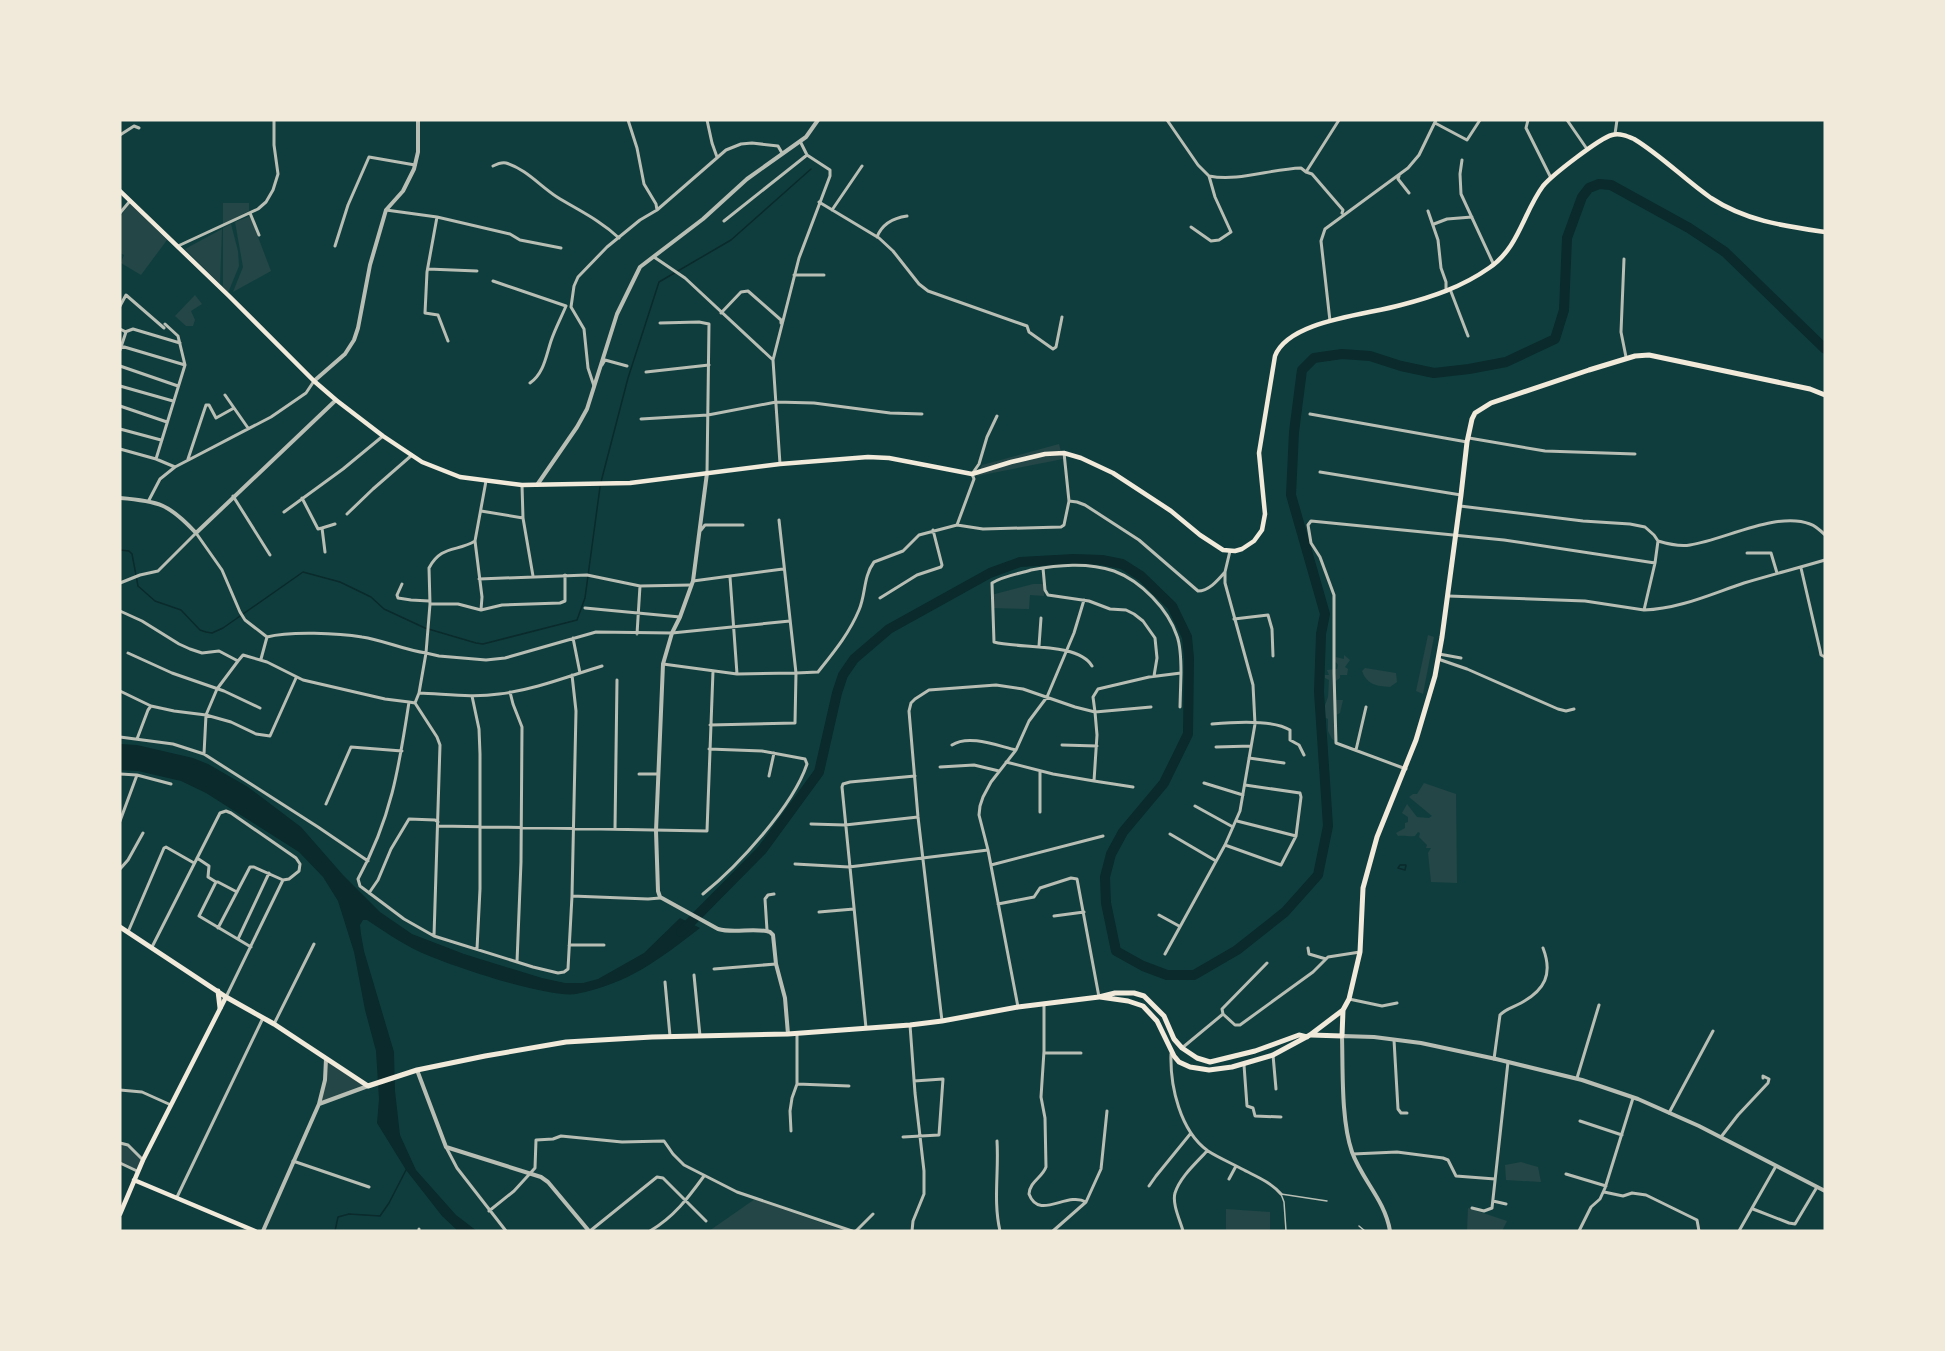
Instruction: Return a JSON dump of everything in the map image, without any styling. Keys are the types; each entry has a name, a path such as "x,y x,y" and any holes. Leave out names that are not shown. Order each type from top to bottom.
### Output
{"highway":[{"path":"1100,997 1128,1001 1143,1006 1157,1021 1179,1062 1197,1069 1221,1069 1273,1055 1308,1036 1343,1010 1349,999 1360,952 1364,884 1382,822 1406,770 1418,735 1439,657 1467,440 1475,413 1491,403 1626,359 1649,355 1810,389 1825,395"},
{"path":"120,927 226,997 274,1024 370,1086 414,1071 566,1042 670,1036 788,1034 910,1025 1128,992 1144,996 1164,1016 1174,1039 1182,1048 1197,1058 1210,1062 1255,1052 1299,1035 1342,1036 1343,1010"},
{"path":"218,991 220,1008"}],"main road":[{"path":"120,191 336,400 412,455 438,469 460,477 522,485 630,483 780,464 868,457 889,458 972,474 1045,454 1064,453 1113,473 1172,511 1223,550 1242,549 1254,542 1264,523 1259,453 1276,352 1282,343 1300,331 1330,321 1400,306 1448,290 1472,279 1494,265 1513,245 1540,192 1551,178 1609,136 1615,134 1627,136 1645,146 1687,180 1730,208 1751,218 1825,232"},
{"path":"120,1214 143,1160 226,997"},
{"path":"134,1180 255,1231"}],"street":[{"path":"178,246 258,209 266,202 277,182 274,120"},
{"path":"149,500 160,479 175,467 271,417 294,402 345,354 354,340 370,265 386,210 403,191 415,165 418,152 418,120"},
{"path":"628,120 637,148 644,184 657,204 657,210"},
{"path":"707,120 717,157"},
{"path":"537,485 587,409 617,314 640,267 703,219 747,179 800,141 819,120"},
{"path":"1167,120 1203,171 1209,176 1231,232 1220,240 1211,241 1191,226"},
{"path":"1306,172 1339,120"},
{"path":"1330,321 1322,236 1325,229 1399,176 1419,155 1436,122 1467,140 1480,120"},
{"path":"1528,120 1526,128 1551,178"},
{"path":"1567,120 1588,150"},
{"path":"1615,134 1617,120"},
{"path":"120,135 134,126 139,128"},
{"path":"780,464 773,360 794,275 829,179 830,170 807,154 800,141"},
{"path":"530,383 544,365 557,326 569,307 578,277 608,247 640,220 657,210 726,150 741,144 752,143 778,146 782,153"},
{"path":"724,221 807,154"},
{"path":"335,246 348,205 369,157 415,165"},
{"path":"1462,160 1461,194 1494,265"},
{"path":"493,166 506,163 529,175 557,197 592,216 619,238"},
{"path":"832,210 862,166"},
{"path":"1209,176 1238,178 1300,168 1312,174 1322,185 1343,210 1342,215"},
{"path":"1399,176 1398,179 1409,193"},
{"path":"120,213 130,201"},
{"path":"819,202 877,237 893,251 910,274 928,291 1027,326 1029,332 1053,349 1056,347 1062,317"},
{"path":"386,210 437,217 510,234 520,240 561,248"},
{"path":"1428,211 1440,246 1441,268 1448,290 1468,336"},
{"path":"250,213 259,235"},
{"path":"877,237 886,224 898,217 907,216"},
{"path":"437,217 427,269 425,313 438,315 448,341"},
{"path":"1434,224 1458,217 1473,217"},
{"path":"653,256 685,278 773,360"},
{"path":"1624,259 1622,332 1626,359"},
{"path":"427,269 477,272"},
{"path":"794,275 824,275"},
{"path":"494,281 569,307 584,329 588,368 594,386"},
{"path":"721,312 741,292 748,291 781,320 781,328"},
{"path":"120,306 126,295 176,333 185,364 156,459"},
{"path":"660,323 707,322 709,326 707,473 701,530 692,583 681,617 672,633 663,664 656,831 657,884 660,897"},
{"path":"120,329 125,333"},
{"path":"180,343 133,329 125,333 121,348 185,364"},
{"path":"601,366 605,360 627,366"},
{"path":"646,372 709,365"},
{"path":"120,366 179,386"},
{"path":"120,386 174,401"},
{"path":"225,395 248,428"},
{"path":"120,583 132,577 155,573 161,569 233,496 336,400"},
{"path":"641,419 708,415 776,402 814,403 922,414"},
{"path":"188,460 206,405 209,405 216,418 234,408"},
{"path":"120,406 167,422"},
{"path":"1310,414 1545,451 1635,454"},
{"path":"957,525 974,478 972,474 981,461 987,437 997,416"},
{"path":"120,429 161,440"},
{"path":"284,512 343,469 383,436"},
{"path":"120,448 175,467"},
{"path":"663,664 738,674 818,672 842,642 860,609 868,570 879,558 898,554 919,535 957,525 983,529 1057,528 1064,525 1069,501 1064,453"},
{"path":"347,514 412,455"},
{"path":"1320,472 1461,495"},
{"path":"481,610 475,541 486,481"},
{"path":"522,485 523,518 533,576"},
{"path":"233,496 270,555"},
{"path":"120,498 149,500 176,513 196,533 222,570 245,620 267,637 325,634 363,637 403,649 439,656 486,660 506,658 573,638 603,632 672,633 790,621"},
{"path":"302,498 318,528 335,524"},
{"path":"1069,501 1085,505 1139,540 1198,591 1203,591 1225,572"},
{"path":"1460,506 1637,525 1650,531 1658,541 1681,546 1692,545 1751,527 1781,522 1811,524 1825,535"},
{"path":"481,511 523,518"},
{"path":"710,725 795,723 796,674 779,520"},
{"path":"1406,770 1337,743 1335,738 1335,598 1320,557 1311,543 1309,523 1504,540 1655,563"},
{"path":"701,530 705,525 744,525"},
{"path":"322,528 325,552"},
{"path":"880,598 917,575 941,567 933,530"},
{"path":"415,703 420,693 430,625 429,568 446,550 465,546 475,541"},
{"path":"1644,610 1658,541"},
{"path":"1165,954 1236,821 1244,795 1250,758 1255,724 1253,684 1225,583 1230,550"},
{"path":"1747,553 1768,551 1771,553 1777,573"},
{"path":"1448,596 1586,601 1644,610 1677,605 1825,560"},
{"path":"1092,666 1086,659 1066,651 994,642 991,585 994,581 1060,565 1114,571 1139,586 1159,604 1177,636 1181,673 1180,707"},
{"path":"1043,568 1046,594 1084,600 1110,609 1126,610 1143,621 1155,638 1157,648 1154,676"},
{"path":"1801,568 1821,655 1825,657"},
{"path":"480,579 589,575 640,586 692,583 783,569"},
{"path":"402,584 398,598 458,604 481,610 502,605 563,603 566,597 565,575"},
{"path":"730,577 738,674"},
{"path":"637,634 640,586"},
{"path":"1018,1007 988,850 979,815 980,806 999,771 1016,750 1029,721 1047,697 1074,633 1084,600"},
{"path":"585,608 681,617"},
{"path":"120,611 190,649 202,653 219,651 238,661"},
{"path":"1234,619 1268,615 1272,629 1273,656"},
{"path":"1039,646 1041,618"},
{"path":"261,659 267,637"},
{"path":"573,638 580,673"},
{"path":"128,653 260,708"},
{"path":"204,754 206,715 217,689 243,655 261,659 296,678 385,699 415,703 439,741 435,936"},
{"path":"1439,657 1461,658"},
{"path":"1439,657 1558,709 1566,711 1574,709"},
{"path":"420,693 472,696 510,692 602,666"},
{"path":"369,893 409,819 435,820 438,824 480,827 707,831 713,671"},
{"path":"1094,781 1097,746 1093,697 1098,689 1154,676 1181,673"},
{"path":"409,702 396,783 386,816 368,861 358,879 360,886 404,919 435,936 558,973 568,969 572,896 576,711 572,675"},
{"path":"120,691 151,706 206,715 231,722 256,734 270,736 296,678"},
{"path":"615,829 617,680"},
{"path":"942,1021 918,817 909,706 929,690 996,685 1023,689 1095,712 1151,707"},
{"path":"510,692 522,727 517,962"},
{"path":"472,696 479,729 480,888 477,949"},
{"path":"137,739 151,706"},
{"path":"1356,750 1366,707"},
{"path":"1212,724 1280,725 1289,728 1290,740 1299,745 1304,754"},
{"path":"120,736 173,744 204,754 368,861"},
{"path":"952,745 956,742 973,741 1016,750"},
{"path":"1062,745 1097,746"},
{"path":"1216,747 1251,746"},
{"path":"327,804 351,747 402,751"},
{"path":"703,894 731,870 789,801 807,764 806,760 774,753 709,749"},
{"path":"770,776 774,753"},
{"path":"1250,758 1284,763"},
{"path":"1006,762 1040,771 1133,787"},
{"path":"940,767 974,765 999,771"},
{"path":"1040,771 1040,812"},
{"path":"120,774 137,775 171,784"},
{"path":"639,774 658,774"},
{"path":"120,821 137,775"},
{"path":"866,1028 849,867 843,784 915,776"},
{"path":"1204,783 1244,795"},
{"path":"1225,845 1281,866 1296,836 1300,793 1245,785"},
{"path":"1195,806 1233,827"},
{"path":"152,947 220,813 228,812 242,820 262,837 290,853 298,861 299,871 289,879 283,880 262,870 249,868 218,928"},
{"path":"811,824 846,825 918,817"},
{"path":"1236,821 1296,836"},
{"path":"120,869 144,833"},
{"path":"1170,834 1216,861"},
{"path":"991,865 1102,836"},
{"path":"128,932 166,847 209,866 208,875 216,882 237,892"},
{"path":"795,864 849,867 988,850"},
{"path":"238,939 269,873"},
{"path":"998,904 1034,897 1038,889 1043,886 1073,878 1078,881 1100,997"},
{"path":"226,997 283,880"},
{"path":"216,882 199,916 252,947"},
{"path":"774,894 768,895 765,899 768,930 773,935 776,964 784,992 788,1034"},
{"path":"572,896 648,899 660,897 718,929 727,931 768,930"},
{"path":"819,912 854,909"},
{"path":"1054,916 1084,912"},
{"path":"1159,915 1179,926"},
{"path":"274,1024 314,944"},
{"path":"569,945 604,945"},
{"path":"1308,948 1309,954 1326,959"},
{"path":"1494,1059 1500,1015 1503,1011 1536,994 1543,984 1548,968 1543,948"},
{"path":"1267,963 1223,1007 1223,1014 1235,1025 1240,1024 1313,972 1326,959 1360,952"},
{"path":"714,969 776,964"},
{"path":"694,975 700,1036"},
{"path":"665,982 670,1036"},
{"path":"1349,999 1382,1006 1397,1003"},
{"path":"1044,1004 1041,1096 1045,1118 1046,1167 1032,1184 1029,1194 1034,1203 1041,1206 1075,1198 1086,1202"},
{"path":"1577,1078 1599,1005"},
{"path":"1182,1048 1223,1014"},
{"path":"176,1199 264,1018"},
{"path":"910,1025 924,1171 924,1194 913,1221 912,1231"},
{"path":"1669,1113 1713,1031"},
{"path":"791,1131 790,1111 797,1084 797,1033"},
{"path":"1390,1231 1384,1208 1353,1154 1345,1103 1342,1036 1420,1043 1577,1078 1669,1113 1825,1191"},
{"path":"1174,1039 1171,1050 1171,1072 1177,1100 1191,1133 1207,1151 1276,1188 1281,1194"},
{"path":"1394,1040 1398,1109 1401,1113 1407,1113"},
{"path":"1044,1053 1081,1053"},
{"path":"1273,1055 1276,1089"},
{"path":"263,1231 319,1104 327,1059"},
{"path":"1472,1208 1490,1210 1493,1202 1508,1062"},
{"path":"1244,1063 1247,1106 1253,1108 1255,1116 1281,1117"},
{"path":"414,1071 446,1148 457,1168 506,1231"},
{"path":"1720,1137 1768,1083 1768,1079 1763,1076 1763,1078"},
{"path":"903,1137 939,1134 944,1081 942,1079 914,1081"},
{"path":"797,1084 849,1086"},
{"path":"319,1104 370,1086"},
{"path":"120,1090 142,1092 172,1106"},
{"path":"1579,1231 1591,1208 1604,1192 1633,1098"},
{"path":"1053,1231 1086,1202 1101,1169 1107,1111"},
{"path":"1580,1121 1622,1135"},
{"path":"1149,1186 1191,1133"},
{"path":"489,1211 532,1173 536,1164 536,1140 561,1136 622,1142 664,1142 679,1161 704,1176 755,1199 854,1231 873,1214"},
{"path":"998,1141 999,1167 996,1203 1000,1231"},
{"path":"120,1143 128,1145 143,1160"},
{"path":"446,1148 532,1173 548,1182 589,1231 657,1178 663,1178 706,1221"},
{"path":"1183,1231 1175,1204 1175,1194 1187,1174 1207,1151"},
{"path":"1353,1154 1397,1152 1446,1159 1456,1176 1495,1179"},
{"path":"293,1161 369,1187"},
{"path":"120,1162 138,1172"},
{"path":"1229,1179 1236,1166"},
{"path":"1739,1231 1776,1166"},
{"path":"1566,1174 1606,1186"},
{"path":"650,1231 686,1202 704,1176"},
{"path":"1753,1209 1795,1224 1817,1187"},
{"path":"1604,1192 1623,1196 1632,1193 1650,1196 1697,1220 1699,1231"},
{"path":"1493,1202 1506,1204"}],"lane":[{"path":"1286,1231 1281,1194 1327,1201"},
{"path":"1359,1226 1365,1231"}],"shaded area":[{"path":"130,203 167,240 141,275 121,263 124,255 120,253 120,217"},
{"path":"223,203 249,203 249,211 223,224"},
{"path":"250,216 271,271 233,292 243,267 235,222"},
{"path":"231,224 238,251 239,266 228,293 223,286 223,228"},
{"path":"222,229 220,284 185,249"},
{"path":"195,295 202,304 191,311 195,320 193,326 186,326 175,316"},
{"path":"1059,444 1063,459 977,476 982,465"},
{"path":"1033,584 1044,584 1044,596 1030,595 1029,609 992,608 991,595"},
{"path":"1428,635 1434,637 1423,694 1416,691"},
{"path":"1344,655 1350,660 1345,667 1348,669 1347,675 1340,675 1340,678 1334,682 1335,700 1343,700 1340,713 1336,715 1335,741 1328,731 1328,719 1324,717 1323,711 1328,697 1329,680 1325,678 1325,675 1329,675 1327,670 1337,669 1336,657 1344,659"},
{"path":"1365,668 1396,673 1397,682 1390,687 1373,684 1364,676 1362,671"},
{"path":"120,744 137,745 193,758 248,787 301,827 343,875 380,912 412,934 464,954 542,978 565,983 583,983 598,979 644,953 680,918 700,928 657,960 628,977 595,990 562,994 493,978 423,954 367,920 363,920 360,925 364,951 394,1052 395,1091 400,1135 416,1170 456,1215 477,1231 458,1231 442,1216 406,1170 377,1123 379,1099 376,1051 365,1010 354,952 338,901 323,877 299,852 206,793 181,781 138,771 120,770"},
{"path":"1424,783 1456,794 1457,883 1431,882 1428,853 1431,848 1426,848 1427,845 1419,837 1418,832 1415,836 1398,836 1396,833 1405,828 1405,823 1408,822 1408,817 1402,813 1407,804 1417,817 1432,816 1409,797 1417,794"},
{"path":"327,1061 365,1086 320,1102"},
{"path":"120,1143 128,1146 141,1160 137,1171 120,1162"},
{"path":"1521,1162 1538,1167 1541,1182 1506,1180 1505,1165"},
{"path":"755,1199 844,1231 709,1231"},
{"path":"1468,1208 1507,1221 1502,1231 1467,1231"},
{"path":"1226,1209 1270,1212 1270,1231 1226,1231"}],"waterway":[{"path":"601,482 628,378 659,282 731,240 811,169"},
{"path":"681,932 762,850 819,772 837,693 843,675 854,659 889,629 990,573 1020,562 1102,560 1122,564 1141,576 1172,606 1187,637 1189,658 1188,734 1164,783 1123,832 1111,854 1105,877 1106,903 1116,951 1143,966 1167,975 1194,975 1237,950 1285,912 1318,875 1328,826 1319,692 1321,634 1325,614 1291,495 1294,432 1302,370 1314,358 1342,354 1370,356 1434,373 1506,362 1555,339 1564,310 1567,238 1582,197 1589,188 1599,184 1611,185 1689,228 1725,252 1825,349"},
{"path":"120,550 129,551 132,554 138,586 155,601 181,610 200,630 206,632 212,633 223,628 303,572 340,582 371,597 384,609 425,628 483,644 577,620 585,598 600,487"},
{"path":"1400,865 1406,865 1405,870 1398,868 1400,865"},
{"path":"335,1231 338,1217 349,1214 380,1216 406,1170"}]}
